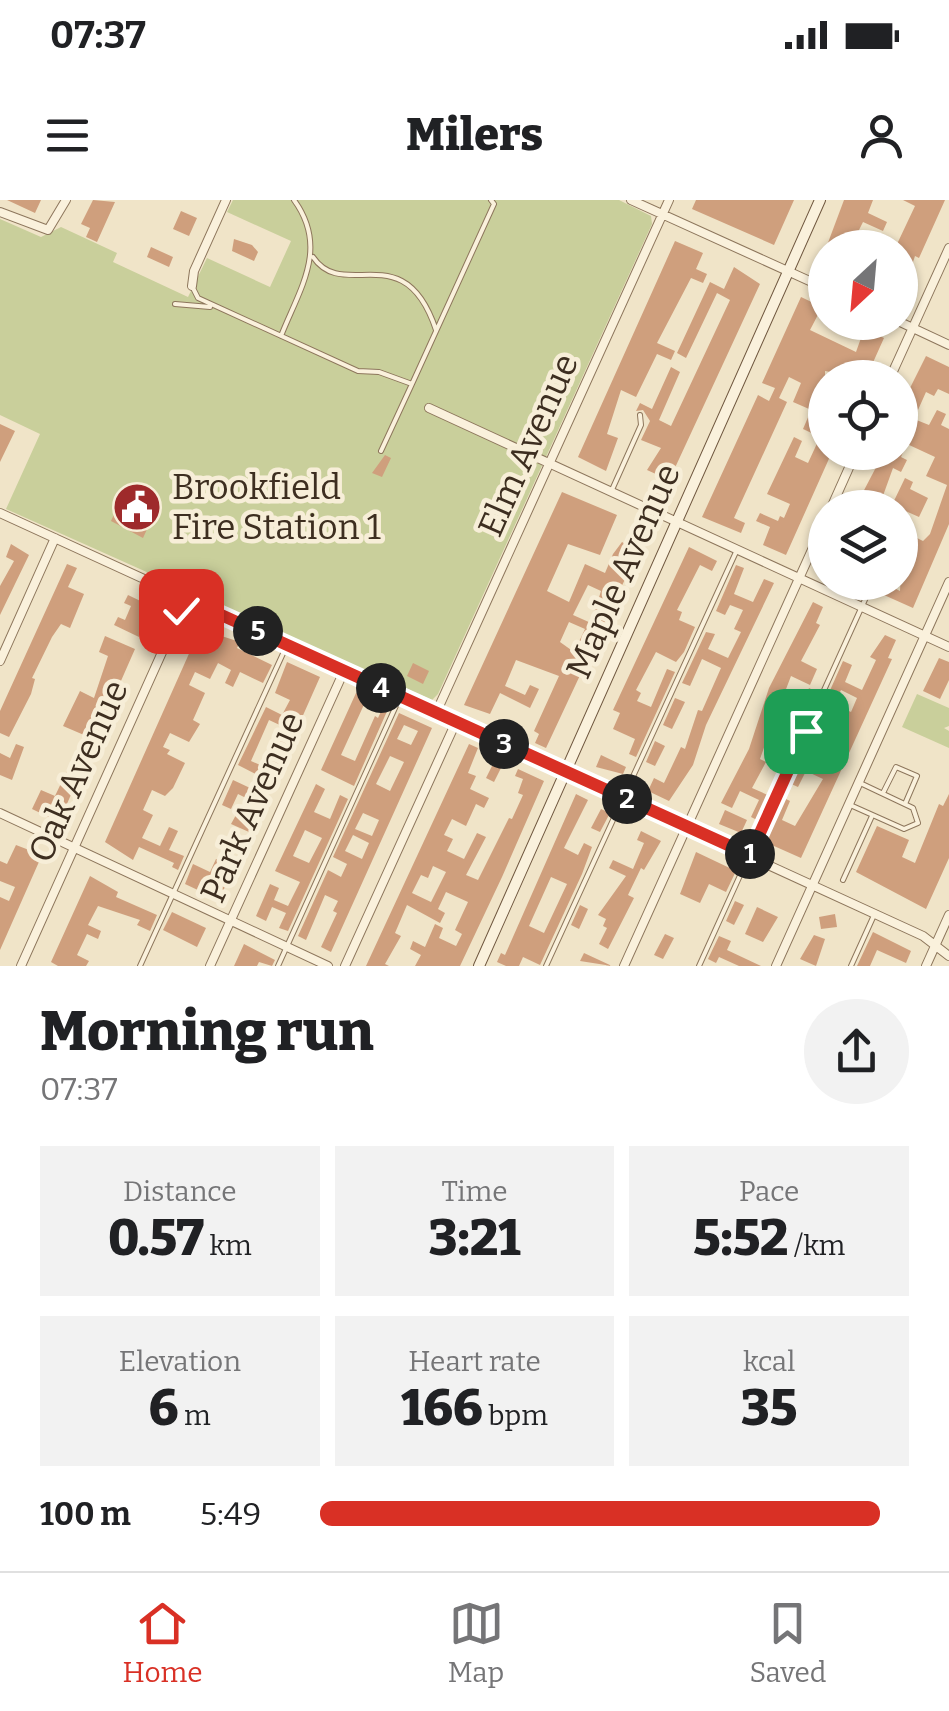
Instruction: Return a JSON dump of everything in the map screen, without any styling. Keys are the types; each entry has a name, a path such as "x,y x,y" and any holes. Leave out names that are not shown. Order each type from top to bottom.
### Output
{"street":[{"path":"0,212 48,230 66,200"},
{"path":"192,286 194,270 226,200"},
{"path":"631,200 808,280"},
{"name":"Elm Avenue","path":"436,713 669,200"},
{"name":"Maple Avenue","path":"479,966 820,200"},
{"path":"918,317 949,248"},
{"path":"918,330 949,344"},
{"path":"429,408 949,648"},
{"path":"0,513 875,913 949,956"},
{"path":"0,661 55,538"},
{"path":"624,966 808,558"},
{"path":"776,966 949,582"},
{"name":"Oak Avenue","path":"20,966 186,599"},
{"name":"Park Avenue","path":"210,966 344,671"},
{"path":"346,966 456,722"},
{"path":"0,814 328,966"},
{"path":"926,966 949,915"}],"lane":[{"path":"282,336 312,257 310,228 294,200"},
{"path":"380,451 494,204 492,200"},
{"path":"312,257 336,274 384,273 406,282 421,295 436,330"},
{"path":"192,286 198,298 358,371 379,372 412,384"},
{"path":"175,304 216,307"},
{"path":"611,492 641,425 640,415"},
{"path":"546,966 737,550"},
{"path":"699,966 865,600"},
{"path":"140,966 287,645"},
{"path":"278,966 400,696"},
{"path":"882,794 896,766 916,776 905,804"},
{"path":"848,804 912,829 918,815 905,804 858,782"},
{"path":"843,880 872,816"},
{"path":"851,966 875,913"}],"green space":[{"path":"233,200 619,200 651,216 652,224 432,700 6,509 40,434 0,415 0,219 41,237 61,227 117,253 113,262 188,297 207,258 270,287 291,241 227,212"},
{"path":"917,694 949,708 949,726 944,728 949,731 949,748 902,727"}],"building":[{"path":"7,200 41,200 35,213"},
{"path":"93,200 115,202 97,242 86,237 90,228 81,224"},
{"path":"696,200 794,200 774,245 692,209"},
{"path":"844,200 873,200 868,213 887,222 883,230 863,222 859,230 833,230"},
{"path":"903,200 945,200 919,258 918,230 904,230 915,206"},
{"path":"181,211 197,218 189,236 173,229"},
{"path":"234,239 252,245 258,252 254,261 232,251"},
{"path":"675,241 703,253 696,269 707,274 703,283 691,278 657,343 675,351 671,360 657,354 636,397 621,390 607,434 618,438 606,471 578,457"},
{"path":"151,247 173,257 169,267 147,257"},
{"path":"734,267 760,284 661,498 650,493 658,475 647,470 661,448 641,440 650,421 643,410 636,411 640,403 652,409 671,367 680,372 659,420 671,426 730,300 717,293 686,358 677,353 710,282 724,289"},
{"path":"801,297 808,300 808,340 831,340 856,352 860,340 883,340 874,360 808,360 808,409 793,402 801,383 789,377 779,398 787,402 734,518 745,523 741,533 702,517 758,395 769,401 775,388 762,383"},
{"path":"926,356 949,367 949,394 938,389 934,396 926,392 918,410 918,372"},
{"path":"937,410 946,414 941,425 949,429 949,524 918,596 918,538 923,541 930,534 947,485 926,476 935,457 918,449 918,421 929,425"},
{"path":"0,424 15,431 0,462"},
{"path":"794,437 802,441 795,457 808,463 808,470 824,470 815,490 808,490 808,506 786,555 763,545 770,527 756,521 760,513 778,521 780,516 784,518 790,504 767,494"},
{"path":"385,455 391,458 382,477 372,473"},
{"path":"875,470 892,470 885,490 864,490"},
{"path":"905,478 913,482 912,490 899,490"},
{"name":"Brookfield Fire Station 1","path":"127,486 160,501 143,538 111,521"},
{"path":"562,492 617,515 600,555 568,544 547,591 569,602 585,564 605,573 622,542 627,545 636,524 648,530 546,748 535,743 539,734 534,731 559,676 516,660 505,686 525,695 530,685 539,689 530,708 500,693 490,714 464,705","holes":["588,585 601,591 591,623 573,615","569,622 585,629 574,652 560,642"]},
{"path":"918,493 928,498 918,517"},
{"path":"11,544 29,555 0,615 0,586 14,561 6,557"},
{"path":"689,547 717,561 712,571 700,565 677,610 682,612 679,620 695,627 684,652 676,662 656,652 636,690 641,693 637,701 651,707 667,669 675,672 636,757 629,754 635,739 613,729 620,713 613,710"},
{"path":"67,564 77,568 68,587 84,594 70,628 61,624 52,637 32,678 35,679 31,694 9,737 0,733 0,711"},
{"path":"736,565 744,568 734,594 753,602 764,579 774,583 706,725 693,765 669,801 648,791 654,778 664,783 681,747 685,749 698,710 702,711 721,668 702,659 690,686 682,683 706,632 715,634 708,649 728,658 741,632 734,629 743,610 730,605 725,615 716,611"},
{"path":"128,595 155,608 139,637 114,625 118,617 125,620 131,606 124,603"},
{"path":"895,600 916,600 913,608"},
{"path":"813,602 823,607 816,623 820,625 801,661 817,669 810,685 791,676 780,705 799,714 809,688 817,692 796,738 788,735 793,724 775,716 760,759 766,762 752,788 770,796 759,821 751,817 759,800 740,791 732,808 721,803 749,749 769,688"},
{"path":"200,629 240,642 237,648 272,665 263,683 240,672 233,687 225,683 231,670 218,663 210,679 195,672 189,685 205,693 193,720 200,724 189,742 170,733 163,747 170,750 167,754 185,763 173,788 165,796 152,790 143,810 153,815 142,838 160,846 169,827 178,831 169,850 184,856 178,870 172,867 174,863 139,847 133,860 105,842"},
{"path":"885,635 896,640 888,658 892,659 801,858 765,842 782,797 790,801 782,820 795,826 823,779 806,771 798,787 789,783 798,761 818,769 825,755 805,746 810,734 834,747 842,731 828,725 831,718 820,713 843,661 852,665 845,682 862,690 876,660 870,657","holes":["841,690 857,698 851,712 834,704"]},
{"path":"105,636 135,649 59,822 32,809 41,790 55,796 84,735 63,726 80,691 94,698 108,656 99,652"},
{"path":"939,658 949,662 949,680 940,699 923,691"},
{"path":"287,662 320,677 273,783 238,765 266,707 282,715 290,700 275,693","holes":["269,720 284,727 267,768 251,761"]},
{"path":"413,663 429,671 423,684 407,676"},
{"path":"356,693 367,698 341,755 355,761 375,716 378,718 383,707 388,709 354,786 321,770"},
{"path":"675,698 685,702 672,729 663,725"},
{"path":"399,713 432,728 331,952 321,947 337,913 333,911 338,901 325,895 306,940 298,936 328,870 341,877 347,864 333,857","holes":["404,725 418,731 411,745 397,739","390,756 404,762 390,791 376,784","363,813 379,820 372,836 355,829","353,835 369,843 362,859 345,851"]},
{"path":"655,741 665,746 655,766 646,762"},
{"path":"16,744 24,747 12,780 0,775 0,753 10,758"},
{"path":"469,744 478,748 468,773 476,776 470,789 489,798 484,808 476,804 466,826 452,819 444,835 453,839 447,851 464,859 477,833 486,837 466,875 478,880 509,818 512,819 523,795 518,793 523,779 515,776 518,769 544,781 460,966 415,966 421,955 410,949 413,941 425,947 435,924 443,928 439,938 456,946 462,934 455,930 468,902 446,892 438,909 445,913 440,923 407,905 395,933 401,936 385,964 389,966 366,966","holes":["433,866 446,872 431,902 412,893 421,875 428,878"]},
{"path":"601,755 626,767 623,774 596,767"},
{"path":"497,756 505,760 494,782 486,778"},
{"path":"233,780 267,796 262,806 238,794 231,809 222,805"},
{"path":"316,784 325,789 314,812 330,819 340,795 348,799 288,931 279,928 286,913 272,907 266,921 256,916 270,884 279,888 274,900 288,906 300,882 275,871","holes":["305,830 322,838 309,863 293,856"]},
{"path":"576,794 588,800 564,848 578,855 584,843 592,847 582,874 540,965 523,957 519,966 497,962 501,953 505,955","holes":["551,877 567,884 544,933 529,926"]},
{"path":"949,794 949,858 926,909 856,872 877,826 909,840 902,857 915,863 939,804 943,806"},
{"path":"601,809 610,813 600,832 591,828"},
{"path":"725,810 747,820 741,833 719,824"},
{"path":"236,815 254,823 249,832 231,824"},
{"path":"641,831 661,841 644,870 641,868 628,895 634,898 608,949 599,944 607,928 603,926 606,919 598,915 626,876 609,868 613,860 633,869 644,843 637,840"},
{"path":"16,845 42,855 0,950 0,897 9,901 15,887 0,881 0,861 7,864"},
{"path":"696,852 736,871 726,892 709,884 700,903 680,894"},
{"path":"216,859 234,867 219,900 185,884 193,864 210,872"},
{"path":"90,876 118,892 116,897 157,915 150,931 137,925 140,920 98,906 88,925 101,931 98,939 87,934 77,955 89,961 86,966 58,966 51,962"},
{"path":"735,901 744,905 734,925 726,921"},
{"path":"580,905 588,909 579,929 571,925"},
{"path":"757,907 778,917 763,942 745,934"},
{"path":"172,912 206,928 197,947 163,930"},
{"path":"835,914 837,927 821,929 819,917"},
{"path":"873,932 911,951 906,963 877,950 870,966 857,966"},
{"path":"665,934 674,938 663,959 654,955"},
{"path":"814,935 825,939 816,966 800,959"},
{"path":"719,936 731,941 727,950 761,966 739,966 719,957 716,963 708,959"},
{"path":"244,944 275,960 272,966 259,962 257,966 234,966"},
{"path":"584,953 612,966 580,961"}],"place":[{"name":"Brookfield Fire Station 1","path":"137,507"}],"route":[{"path":"181,611 186,599 750,855 806,731"}]}
